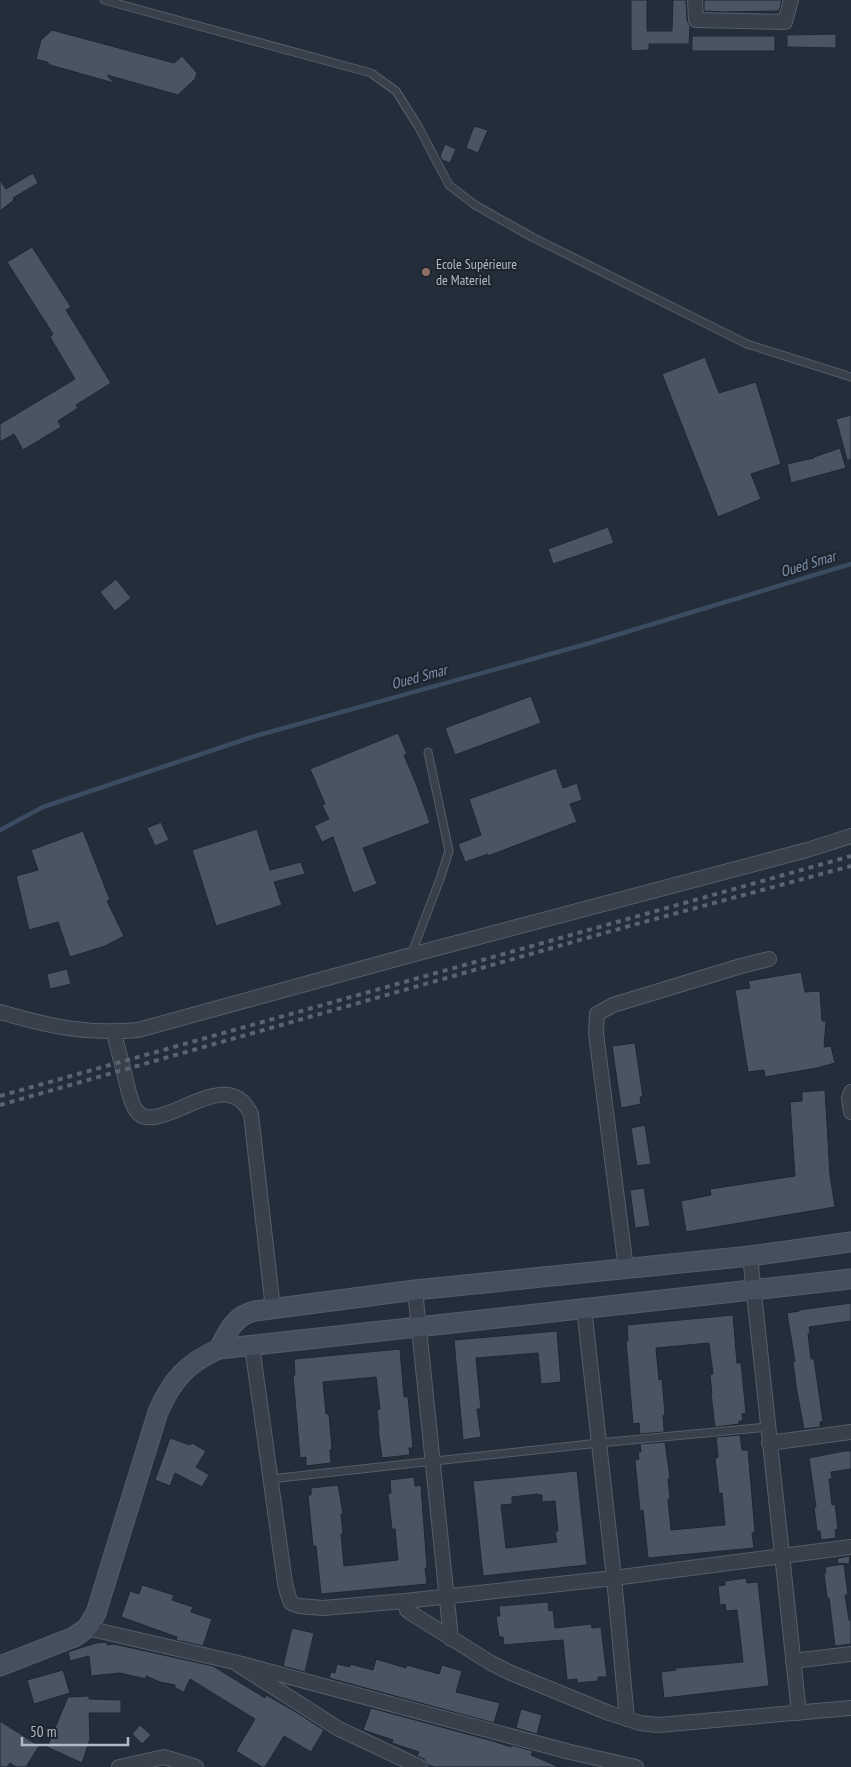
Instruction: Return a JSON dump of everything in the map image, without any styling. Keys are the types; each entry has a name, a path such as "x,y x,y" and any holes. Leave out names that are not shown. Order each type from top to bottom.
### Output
{"street":[{"path":"696,0 696,20 785,22 792,0"},
{"path":"0,1012 44,1025 114,1032 138,1030 807,850 851,836"},
{"path":"626,1269 596,1033 597,1014 613,1005 769,959"},
{"path":"114,1032 133,1104 135,1110 140,1115 152,1118 212,1095 224,1094 235,1097 244,1104 250,1114 273,1309"},
{"path":"851,1092 849,1098 851,1112"},
{"path":"219,1349 228,1330 240,1317 247,1313 414,1290 750,1256 851,1242"},
{"path":"750,1256 798,1713"},
{"path":"0,1666 74,1637 87,1628 96,1613 158,1412 165,1395 175,1380 203,1356 219,1349 851,1279"},
{"path":"414,1290 451,1639"},
{"path":"584,1308 614,1578 627,1719"},
{"path":"252,1346 285,1582 291,1603 299,1606 324,1608 405,1601 614,1578 851,1547"},
{"path":"770,1443 851,1432"},
{"path":"405,1601 410,1613 491,1663 627,1719 658,1725 851,1708"},
{"path":"87,1628 234,1662 570,1752 636,1767"},
{"path":"793,1661 851,1654"},
{"path":"234,1662 339,1729 420,1767"},
{"path":"119,1767 164,1757 196,1767"}],"lane":[{"path":"104,0 372,73 396,91 418,126 449,184 475,206 532,237 747,344 851,377"},
{"path":"411,955 440,879 448,852 428,752"},
{"path":"270,1478 433,1462 599,1442 768,1427"}],"building":[{"path":"631,0 647,0 647,31 672,31 673,0 686,0 687,20 690,26 689,44 649,44 649,50 631,51"},
{"path":"704,0 782,0 779,11 724,12 704,11"},
{"path":"52,30 174,63 182,56 197,73 195,79 178,95 107,75 114,83 50,65 47,62 36,59 41,40"},
{"path":"836,34 836,48 787,47 787,35"},
{"path":"692,36 775,36 775,51 692,51"},
{"path":"474,126 488,130 478,153 466,148"},
{"path":"445,144 456,149 450,163 442,160 440,156"},
{"path":"33,173 38,183 13,198 14,200 0,211 0,180 6,189"},
{"path":"32,247 71,307 66,310 111,383 76,405 78,408 58,421 61,427 23,450 14,434 0,442 0,424 75,379 50,337 53,334 7,262"},
{"path":"705,357 719,393 756,382 781,464 751,474 761,499 718,517 662,374"},
{"path":"851,415 851,460 847,460 836,419"},
{"path":"840,448 846,468 791,483 787,464 814,458"},
{"path":"608,527 614,543 553,564 548,549"},
{"path":"116,579 131,598 115,611 100,592"},
{"path":"531,696 541,723 455,755 445,728"},
{"path":"398,733 407,754 404,755 430,823 363,848 377,884 353,893 333,837 322,842 314,826 329,819 322,805 325,804 310,769"},
{"path":"556,768 563,788 577,783 582,800 570,804 577,822 488,856 488,854 465,862 458,844 481,835 469,799"},
{"path":"161,822 169,840 155,846 147,828"},
{"path":"257,829 270,870 301,862 305,874 274,882 282,905 216,926 192,850"},
{"path":"83,831 110,900 107,901 124,936 105,946 70,957 58,922 29,930 16,876 38,870 31,850"},
{"path":"67,969 71,984 50,989 47,974"},
{"path":"801,972 805,992 820,991 822,1021 826,1021 824,1047 831,1046 835,1063 765,1077 764,1070 748,1072 735,990 750,988 748,981"},
{"path":"635,1043 643,1097 640,1097 641,1104 621,1108 612,1046"},
{"path":"825,1090 830,1175 835,1207 686,1232 681,1201 711,1195 710,1189 795,1176 790,1102 802,1101 802,1092"},
{"path":"645,1125 651,1164 637,1166 631,1128"},
{"path":"644,1188 650,1226 635,1228 630,1190"},
{"path":"851,1303 851,1321 809,1327 811,1359 814,1359 823,1421 820,1422 820,1427 804,1429 796,1386 793,1362 795,1361 787,1313"},
{"path":"733,1315 737,1363 741,1363 746,1413 742,1414 743,1421 739,1421 739,1424 715,1427 710,1375 713,1374 709,1343 656,1348 659,1380 662,1379 665,1414 663,1416 664,1432 640,1434 639,1423 633,1424 626,1341 628,1341 627,1325"},
{"path":"557,1331 561,1382 541,1384 538,1353 476,1358 481,1409 477,1409 481,1437 463,1440 454,1340"},
{"path":"400,1349 404,1397 408,1397 413,1448 409,1448 410,1455 382,1458 378,1429 377,1409 380,1409 376,1377 323,1382 326,1414 329,1414 332,1449 330,1450 331,1463 306,1466 306,1457 300,1458 293,1375 295,1375 294,1359"},
{"path":"740,1435 742,1450 748,1450 755,1532 752,1533 754,1548 648,1558 643,1510 640,1511 635,1460 639,1459 638,1452 641,1452 640,1444 665,1442 670,1478 668,1479 670,1498 668,1499 671,1530 725,1525 722,1493 719,1494 715,1459 718,1457 716,1437"},
{"path":"170,1438 190,1445 192,1443 206,1451 196,1467 209,1475 202,1487 175,1473 170,1486 155,1480"},
{"path":"851,1451 851,1469 831,1472 832,1479 829,1479 832,1505 835,1504 838,1529 835,1530 836,1538 821,1540 820,1531 817,1531 814,1507 816,1507 809,1458"},
{"path":"577,1471 587,1565 483,1576 473,1481","holes":["542,1495 542,1502 555,1501 558,1531 555,1531 557,1542 506,1548 501,1505 512,1504 512,1497"]},
{"path":"414,1477 415,1486 421,1485 427,1584 321,1594 316,1546 313,1546 308,1495 311,1495 311,1488 338,1485 343,1514 341,1514 343,1534 341,1534 344,1566 398,1560 395,1529 392,1529 388,1494 391,1493 390,1480"},
{"path":"850,1556 849,1564 837,1563 838,1558"},
{"path":"844,1564 848,1595 845,1595 849,1620 851,1620 851,1644 835,1646 824,1573 826,1573 825,1567"},
{"path":"746,1578 747,1583 758,1582 769,1686 664,1698 661,1672 676,1670 675,1668 743,1662 737,1610 726,1611 725,1604 720,1605 718,1586 725,1585 725,1581"},
{"path":"142,1585 174,1595 172,1600 193,1607 191,1612 212,1619 203,1646 176,1640 177,1637 121,1617 130,1591 139,1594"},
{"path":"548,1602 549,1611 553,1610 555,1628 591,1624 592,1628 601,1627 607,1677 598,1677 598,1681 577,1683 577,1679 567,1680 563,1640 504,1645 503,1637 499,1637 496,1616 500,1616 499,1606"},
{"path":"292,1628 314,1633 305,1672 283,1666"},
{"path":"107,1642 107,1645 114,1644 213,1666 265,1698 266,1695 324,1730 311,1752 284,1736 265,1767 262,1767 236,1751 255,1719 190,1679 184,1692 175,1688 175,1685 160,1682 146,1676 146,1679 120,1673 91,1676 89,1656 70,1661 68,1652 96,1643"},
{"path":"376,1659 406,1668 407,1665 439,1674 442,1665 462,1671 456,1692 500,1703 494,1723 329,1678 331,1672 335,1673 337,1664 350,1667 350,1664 373,1670"},
{"path":"63,1670 70,1693 34,1704 27,1680"},
{"path":"89,1696 89,1699 121,1700 121,1713 89,1713 90,1739 82,1763 47,1747 68,1697"},
{"path":"371,1708 511,1747 511,1745 533,1751 531,1755 559,1767 434,1767 428,1765 424,1759 417,1756 419,1752 392,1743 393,1740 363,1730"},
{"path":"521,1709 542,1715 537,1734 516,1728"},
{"path":"0,1721 39,1746 26,1767 16,1767 10,1763 7,1767 0,1767"},
{"path":"140,1725 151,1735 142,1744 132,1734"}],"waterway":[{"name":"Oued Smar","path":"0,830 43,807 252,737 590,643 851,564"}],"railway":[{"path":"0,1096 851,856"},
{"path":"0,1105 629,926 851,866"}],"place":[{"name":"Ecole Supérieure de Materiel","path":"426,272"}]}
